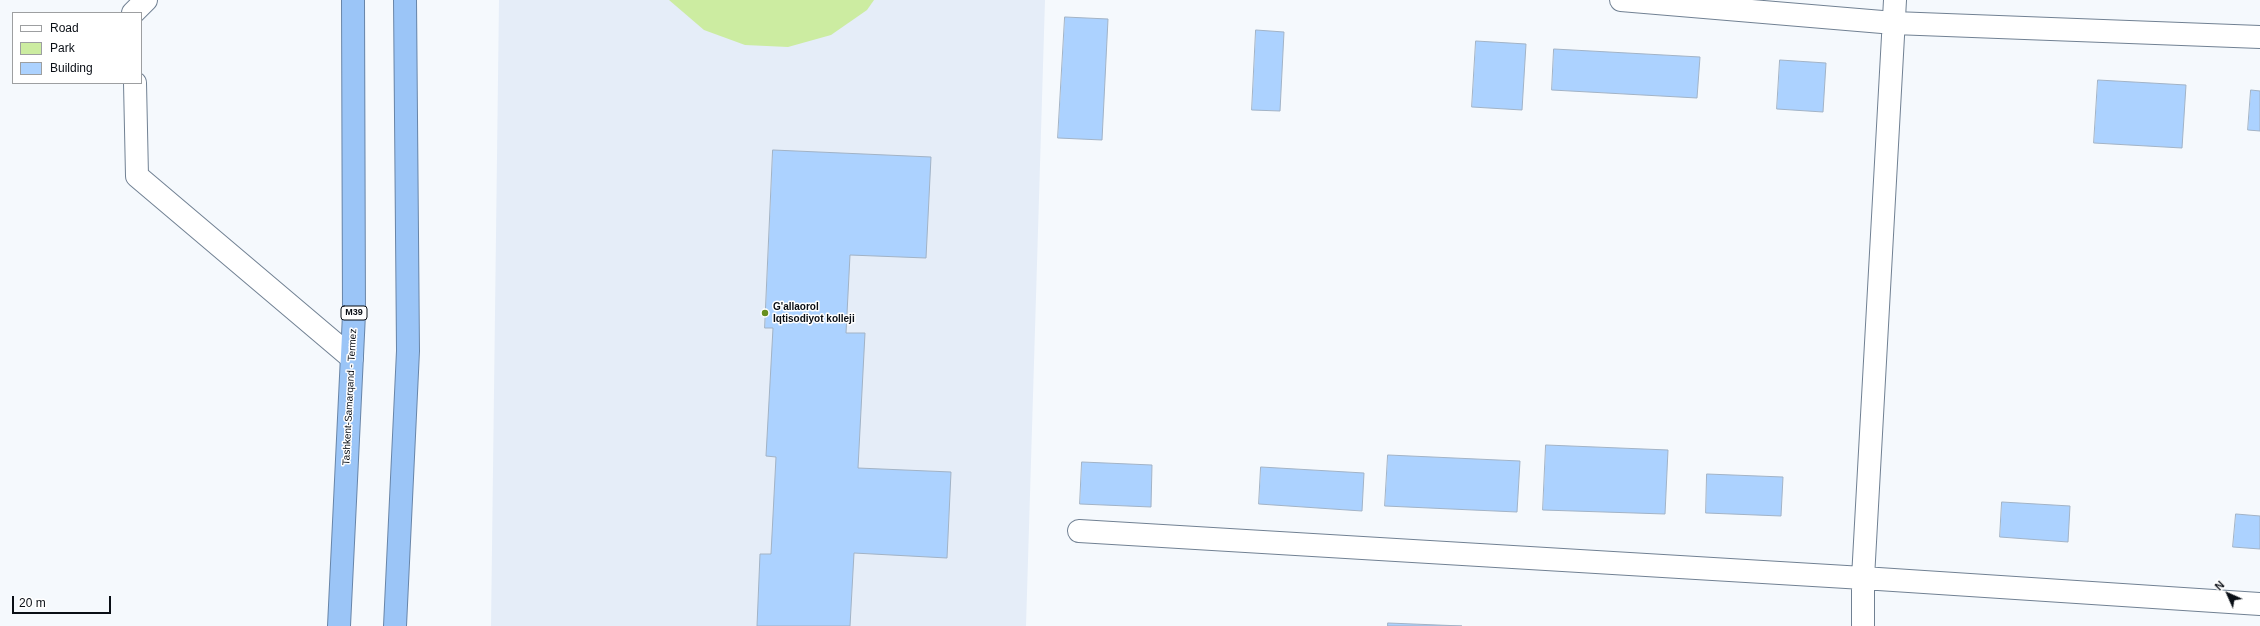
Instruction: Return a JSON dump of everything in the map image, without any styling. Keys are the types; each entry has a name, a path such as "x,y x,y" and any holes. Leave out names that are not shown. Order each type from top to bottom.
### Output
{"highway":[{"name":"Tashkent-Samarqand - Termez","path":"339,626 354,314 353,0"},
{"path":"395,626 408,351 405,0"}],"street":[{"path":"134,12 146,0"},
{"path":"1621,0 1894,23 2260,36"},
{"path":"1862,626 1863,578 1895,0"},
{"path":"135,84 137,176 352,358"},
{"path":"1079,532 1863,578 2260,604"}],"shaded area":[{"name":"G'allaorol Iqtisodiyot kolleji","path":"499,0 1045,0 1026,626 491,626"}],"green space":[{"path":"669,0 874,0 867,10 831,35 788,47 745,45 704,30"}],"building":[{"path":"1065,17 1108,19 1102,140 1058,138"},
{"path":"1256,30 1284,32 1280,111 1252,110"},
{"path":"1476,41 1526,44 1522,110 1472,107"},
{"path":"1554,49 1700,57 1697,98 1552,90"},
{"path":"1780,60 1826,63 1823,112 1777,109"},
{"path":"2098,80 2186,85 2182,148 2094,143"},
{"path":"2251,90 2260,91 2260,131 2248,130"},
{"path":"773,150 931,157 926,258 850,255 846,333 865,333 858,468 951,472 947,558 854,553 850,626 757,626 760,554 771,554 776,457 766,456 773,328 765,328"},
{"path":"1546,445 1668,450 1665,514 1543,510"},
{"path":"1388,455 1520,461 1517,512 1385,506"},
{"path":"1082,462 1152,465 1151,507 1080,504"},
{"path":"1261,467 1364,473 1362,511 1259,504"},
{"path":"1707,474 1783,477 1781,516 1706,513"},
{"path":"2002,502 2070,506 2068,542 2000,537"},
{"path":"2236,514 2260,516 2260,549 2233,547"},
{"path":"1388,623 1462,626 1388,626"}],"place":[{"name":"G'allaorol Iqtisodiyot kolleji","path":"765,313"}]}
